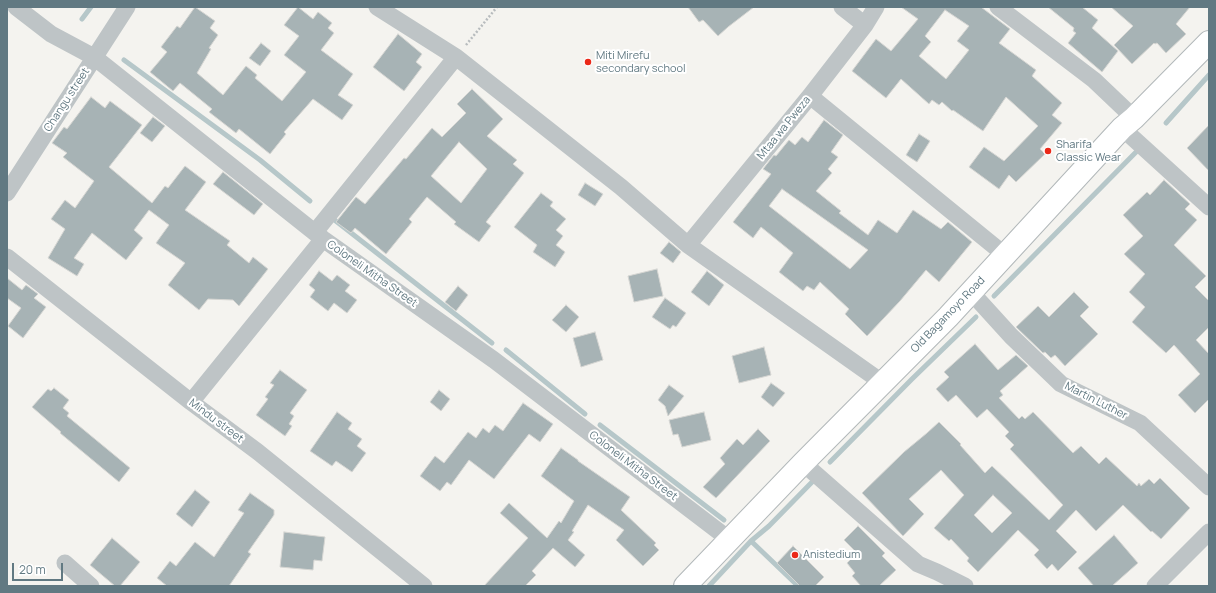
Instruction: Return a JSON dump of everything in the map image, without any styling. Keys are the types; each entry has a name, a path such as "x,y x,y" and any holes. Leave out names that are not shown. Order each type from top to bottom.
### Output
{"main road":[{"name":"Old Bagamoyo Road","path":"685,586 803,463 948,317 1128,123 1209,42"}],"street":[{"name":"Coloneli Mitha Street","path":"16,7 51,34 94,57 319,236 494,360 730,540"},
{"name":"Changu street","path":"7,193 127,7"},
{"path":"377,7 456,57 621,187 688,245 883,383"},
{"path":"842,7 865,25"},
{"name":"Mtaa wa Pweza","path":"688,245 810,96 865,25 876,7"},
{"path":"998,7 1094,80 1128,123 1209,207"},
{"path":"191,402 456,57"},
{"path":"810,96 1005,255"},
{"name":"Mindu street","path":"7,257 191,402 258,452 424,586"},
{"name":"Martin Luther","path":"971,292 1011,336 1061,384 1140,423 1209,487"},
{"path":"803,463 918,564 965,586"},
{"path":"1155,586 1209,532"},
{"path":"65,562 91,586"}],"path":[{"path":"456,57 497,7"}],"building":[{"path":"195,7 215,21 210,28 218,35 209,48 211,49 197,73 223,95 246,66 257,75 255,78 282,101 306,72 284,55 299,36 284,25 298,7 313,19 318,12 332,23 328,28 334,33 321,50 353,74 338,95 353,105 342,120 313,99 284,132 286,134 270,154 239,129 236,133 209,112 212,109 180,83 173,91 150,72 167,52 161,47 177,26 180,28"},
{"path":"688,7 754,7 718,36 703,20 699,22"},
{"path":"901,7 981,7 1010,29 999,43 1036,70 1032,76 1062,103 1052,115 1062,123 1040,149 1045,154 1016,182 1009,175 999,189 969,167 984,147 1004,161 1038,126 1006,97 983,131 953,110 952,111 942,102 939,105 932,100 929,104 901,79 886,98 852,71 876,39 891,51 918,19","holes":["945,10 969,26 957,41 969,50 946,79 919,56 931,42 925,36"]},
{"path":"1048,7 1082,7 1098,20 1092,28 1118,51 1102,72 1068,43 1076,33 1073,31 1074,28"},
{"path":"1111,7 1190,7 1176,24 1186,34 1166,53 1157,43 1154,43 1132,64 1114,45 1133,26"},
{"path":"398,34 422,54 416,62 422,67 404,91 373,67"},
{"path":"261,43 271,51 260,66 249,58"},
{"path":"472,89 503,119 487,136 517,160 513,164 524,173 486,222 491,226 479,242 454,224 456,222 427,197 409,219 412,222 386,254 355,228 351,233 336,222 356,197 365,204 432,128 442,137 466,113 457,104","holes":["459,142 487,169 461,203 431,176"]},
{"path":"91,97 105,108 110,101 142,125 109,167 152,203 165,186 168,188 185,166 206,182 185,210 230,241 227,245 249,263 253,257 268,269 239,306 233,300 208,299 199,310 168,285 185,263 156,243 169,225 149,210 134,230 143,238 126,260 92,233 74,258 84,264 77,276 48,258 65,229 51,219 65,200 75,208 94,181 63,157 67,153 52,143 64,127 67,129"},
{"path":"153,117 165,126 152,142 140,133"},
{"path":"824,120 843,135 831,152 838,157 828,169 832,173 816,191 841,211 839,213 868,235 878,220 897,233 913,210 941,229 948,222 972,242 939,282 926,270 900,301 867,336 845,314 849,309 820,282 814,290 807,286 803,291 779,272 793,253 761,227 753,238 733,222 771,174 763,169 774,155 776,156 789,140 795,145 802,137 808,142","holes":["782,189 868,250 850,269 769,206"]},
{"path":"1209,125 1209,171 1187,148"},
{"path":"919,134 930,141 917,162 906,155"},
{"path":"223,172 263,204 254,215 213,184"},
{"path":"1164,180 1190,204 1185,209 1197,220 1174,245 1206,276 1195,287 1209,301 1209,327 1196,340 1209,354 1209,399 1195,413 1178,395 1200,374 1174,345 1166,353 1132,322 1145,307 1129,292 1145,274 1124,254 1143,236 1123,215 1147,192 1150,195"},
{"path":"585,183 603,194 595,206 578,195"},
{"path":"541,193 553,202 550,206 566,219 556,230 563,236 556,245 565,252 555,267 533,252 537,245 514,227"},
{"path":"669,242 681,252 673,263 660,253"},
{"path":"657,269 663,296 634,302 628,276"},
{"path":"319,271 332,281 337,275 350,285 345,291 357,300 347,313 334,303 328,311 310,297 315,290 309,285"},
{"path":"707,271 724,285 709,306 691,292"},
{"path":"7,278 22,290 26,285 38,294 34,298 46,307 23,338 8,326 21,308 7,298"},
{"path":"458,286 468,295 456,311 445,302"},
{"path":"1074,292 1089,307 1080,316 1098,334 1065,366 1055,355 1051,358 1045,352 1043,353 1016,327 1038,306 1049,317"},
{"path":"665,298 686,313 676,327 673,325 670,329 652,317"},
{"path":"566,305 579,317 566,332 552,320"},
{"path":"595,332 603,360 581,367 573,338"},
{"path":"975,344 998,370 1016,355 1028,366 1000,391 1003,395 999,398 1019,419 1022,416 1025,419 1033,412 1073,453 1081,446 1099,464 1106,457 1137,486 1139,483 1141,486 1149,479 1154,484 1160,478 1190,508 1161,539 1152,531 1151,532 1123,505 1096,531 1076,510 1056,531 1077,552 1058,571 1052,564 1047,569 1034,555 1039,550 1018,530 978,572 967,561 969,558 951,539 949,541 934,528 964,495 941,470 909,499 924,514 903,536 862,493 904,452 939,422 961,444 960,445 985,473 992,466 1049,520 1063,505 1010,449 1014,445 1005,436 1009,432 987,409 977,418 956,395 948,402 936,389 949,377 944,372","holes":["993,495 1012,513 992,533 974,515"]},
{"path":"764,347 771,375 739,383 732,356"},
{"path":"280,370 307,390 290,413 294,416 289,424 292,426 285,436 256,415 268,399 265,397 274,385 270,383"},
{"path":"771,383 785,393 773,407 761,397"},
{"path":"669,385 684,396 668,416 665,406 658,400"},
{"path":"54,388 69,400 63,408 69,413 67,416 130,468 119,482 60,433 61,432 32,407 48,389 51,391"},
{"path":"439,390 450,399 441,411 430,402"},
{"path":"523,403 553,424 540,442 529,434 494,479 469,460 451,485 447,482 440,491 420,476 435,456 444,463 468,432 476,438 483,428 489,433 495,425 503,431"},
{"path":"337,412 352,423 348,429 362,439 357,446 366,453 352,472 336,461 332,466 310,451"},
{"path":"704,412 711,440 682,447 678,434 673,435 669,420"},
{"path":"758,429 770,441 716,498 703,487 725,464 720,458 737,439 743,445"},
{"path":"561,448 630,497 621,510 656,543 654,545 659,550 643,566 616,540 624,530 588,505 572,531 574,532 568,540 585,555 575,567 553,548 532,571 536,575 525,586 484,586 528,538 500,513 509,503 547,538 559,521 561,523 574,501 541,476"},
{"path":"195,490 210,502 192,527 176,514"},
{"path":"250,493 274,510 274,515 248,552 251,554 229,586 167,586 157,578 170,561 176,566 195,542 214,557 244,513 238,510"},
{"path":"858,526 885,553 882,556 896,570 879,586 861,586 852,576 855,573 847,563 857,553 844,540"},
{"path":"284,532 325,537 322,561 314,560 313,570 280,567"},
{"path":"1114,535 1138,563 1112,586 1094,586 1078,568"},
{"path":"112,538 140,562 120,586 115,586 90,565"},
{"path":"793,546 824,577 815,586 800,586 777,563"}],"waterway":[{"path":"82,19 91,7"},
{"path":"124,60 260,160 310,201"},
{"path":"1166,123 1209,75"},
{"path":"994,296 1141,147"},
{"path":"332,218 492,343"},
{"path":"830,462 976,317"},
{"path":"506,350 585,414"},
{"path":"600,425 724,520"},
{"path":"709,586 751,541 769,526 815,479"},
{"path":"751,541 798,586"}],"place":[{"name":"Miti Mirefu secondary school","path":"588,62"},
{"name":"Sharifa Classic Wear","path":"1048,151"},
{"name":"Anistedium","path":"795,555"}]}
